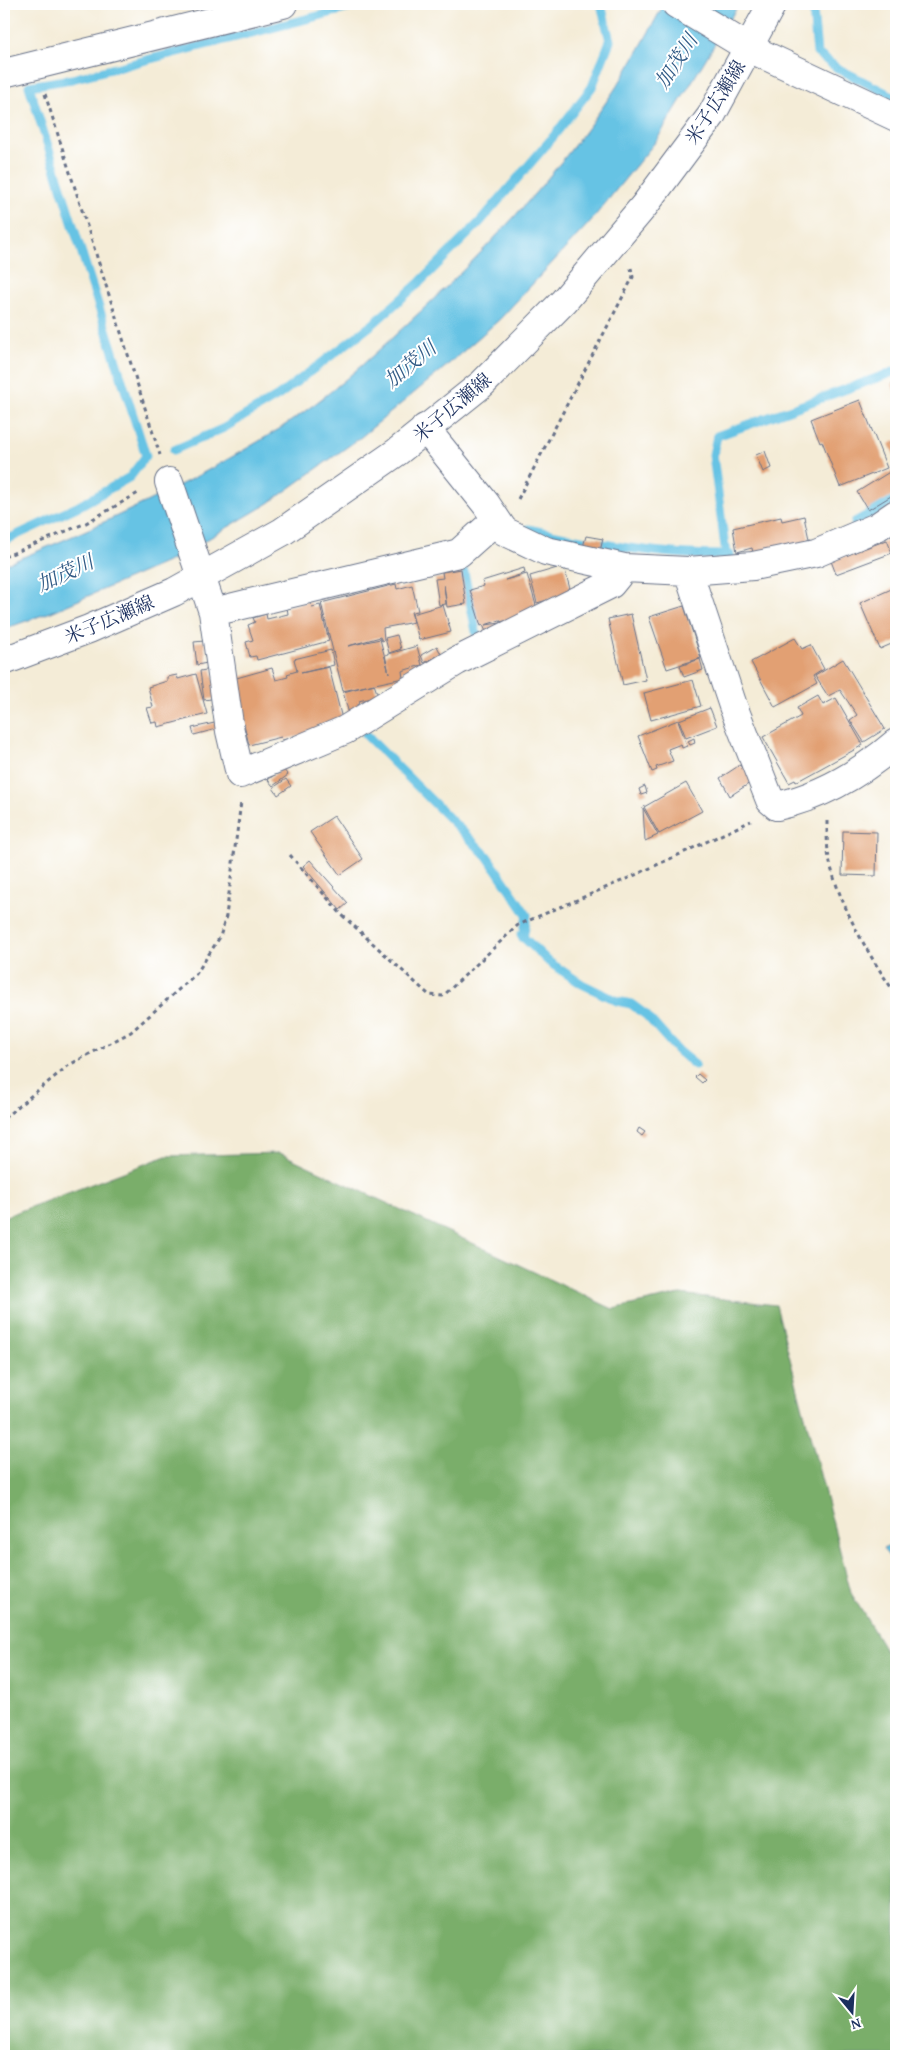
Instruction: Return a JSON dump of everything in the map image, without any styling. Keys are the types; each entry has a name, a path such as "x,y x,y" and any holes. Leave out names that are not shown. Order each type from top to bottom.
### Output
{"street":[{"path":"4,73 283,4"},
{"path":"676,4 749,48 896,117"},
{"name":"米子広瀬線","path":"4,661 89,629 174,592 197,568 282,532 397,452 482,384 564,301 624,230 711,116 772,4"},
{"path":"425,428 500,525 546,551 624,568 688,571 753,566 816,553 877,527 896,514"},
{"path":"168,479 213,612 230,732 240,774 345,730 457,661 611,584 624,568"},
{"path":"213,612 459,553 500,525"},
{"path":"688,571 733,706 770,800 777,806 820,792 853,777 870,766 896,744"}],"path":[{"path":"4,557 86,523 168,479 34,65"},
{"path":"500,525 514,508 633,277 624,230"},
{"path":"4,1118 69,1065 131,1032 196,974 220,937 226,916 242,798 240,774"},
{"path":"820,792 827,821 828,854 841,896 882,974 896,994"},
{"path":"290,855 342,915 430,995 443,996 518,925 631,877 768,813 777,806"}],"green space":[{"path":"280,1153 613,1309 680,1294 776,1305 851,1593 892,1661 896,1662 896,2056 4,2056 4,1217 166,1156"}],"water":[{"name":"加茂川","path":"664,4 739,4 656,141 590,222 500,319 361,437 269,503 174,559 51,612 4,629 4,565 144,503 213,468 279,429 345,380 376,353 490,243 567,155 620,81"},
{"path":"896,1546 896,1565 883,1549"}],"building":[{"path":"896,382 896,396 892,384"},
{"path":"860,400 887,468 840,487 811,419"},
{"path":"896,440 896,459 889,444"},
{"path":"765,451 771,468 763,472 756,455"},
{"path":"896,468 896,493 868,510 857,492"},
{"path":"804,516 809,539 805,542 753,553 752,548 737,552 733,528 781,517 782,521"},
{"path":"586,536 603,539 600,551 583,547"},
{"path":"887,540 892,553 836,574 831,561"},
{"path":"564,566 571,593 537,603 530,576"},
{"path":"524,568 525,573 505,580 527,574 537,609 521,617 500,622 500,620 485,625 501,623 503,629 487,634 483,625 481,626 470,590 484,586 482,581"},
{"path":"461,569 466,604 447,607 444,585 446,604 439,605 435,579 443,578 442,572"},
{"path":"396,584 397,589 412,585 418,611 411,612 414,622 383,628 384,640 382,641 380,637 348,646 380,639 389,673 385,655 417,646 422,665 402,671 403,678 343,691 321,603"},
{"path":"896,587 896,642 880,649 860,603"},
{"path":"310,601 312,607 320,605 329,641 257,660 256,656 250,657 246,642 253,640 248,625 255,622 253,618 266,614 267,619 288,614 287,607"},
{"path":"443,605 451,632 419,640 412,614"},
{"path":"684,606 701,658 667,669 649,617"},
{"path":"631,614 646,680 623,685 608,619"},
{"path":"397,635 401,649 389,653 385,638"},
{"path":"795,638 802,649 811,645 824,669 813,676 817,684 775,707 751,662"},
{"path":"204,641 207,663 197,665 194,642"},
{"path":"437,646 441,654 424,663 421,655"},
{"path":"331,650 334,665 301,673 329,667 342,719 316,727 317,732 282,740 281,737 249,745 233,679 272,668 276,680 288,677 287,674 297,671 294,659"},
{"path":"700,659 703,670 684,677 680,666"},
{"path":"843,659 885,729 864,742 850,720 857,715 840,690 828,696 815,676"},
{"path":"212,669 218,698 204,700 200,671"},
{"path":"196,674 207,714 158,727 157,722 152,723 147,708 153,707 148,687 167,681 167,677 177,675 178,679"},
{"path":"693,680 701,706 651,720 644,693"},
{"path":"374,684 378,696 359,701 362,710 349,714 343,692"},
{"path":"818,696 823,705 836,698 863,745 796,782 795,780 789,783 763,737 801,716 797,708"},
{"path":"710,708 717,726 686,738 679,720"},
{"path":"678,720 687,746 682,748 681,744 668,749 673,761 656,767 657,770 652,772 638,736"},
{"path":"219,722 220,728 194,735 192,728"},
{"path":"694,738 695,743 690,745 688,741"},
{"path":"740,765 742,768 744,766 753,781 730,796 720,778"},
{"path":"282,768 288,775 273,786 268,780"},
{"path":"286,779 291,786 278,795 273,788"},
{"path":"686,783 702,811 659,834 644,807"},
{"path":"645,786 647,793 641,795 639,789"},
{"path":"643,808 658,835 645,841"},
{"path":"334,816 363,859 340,875 310,832"},
{"path":"843,831 877,832 876,876 842,875"},
{"path":"310,860 348,903 340,910 303,866"},
{"path":"698,1074 705,1080 702,1083 695,1077"},
{"path":"639,1128 645,1132 642,1136 637,1132"}],"waterway":[{"path":"4,541 79,506 130,477 146,456 29,86 72,79 365,4"},
{"path":"174,450 224,428 278,396 373,324 420,282 480,222 553,137 592,87 610,41 601,4"},
{"path":"813,10 817,53 837,68 896,98"},
{"path":"726,555 713,455 717,436 896,371"},
{"path":"855,522 896,499"},
{"path":"528,529 628,548 704,555 730,555"},
{"path":"464,572 478,641 472,644"},
{"path":"366,735 487,856 527,915 523,938"},
{"path":"521,935 549,962 582,984 617,1001 631,1004 646,1015 678,1051 695,1065"}]}
